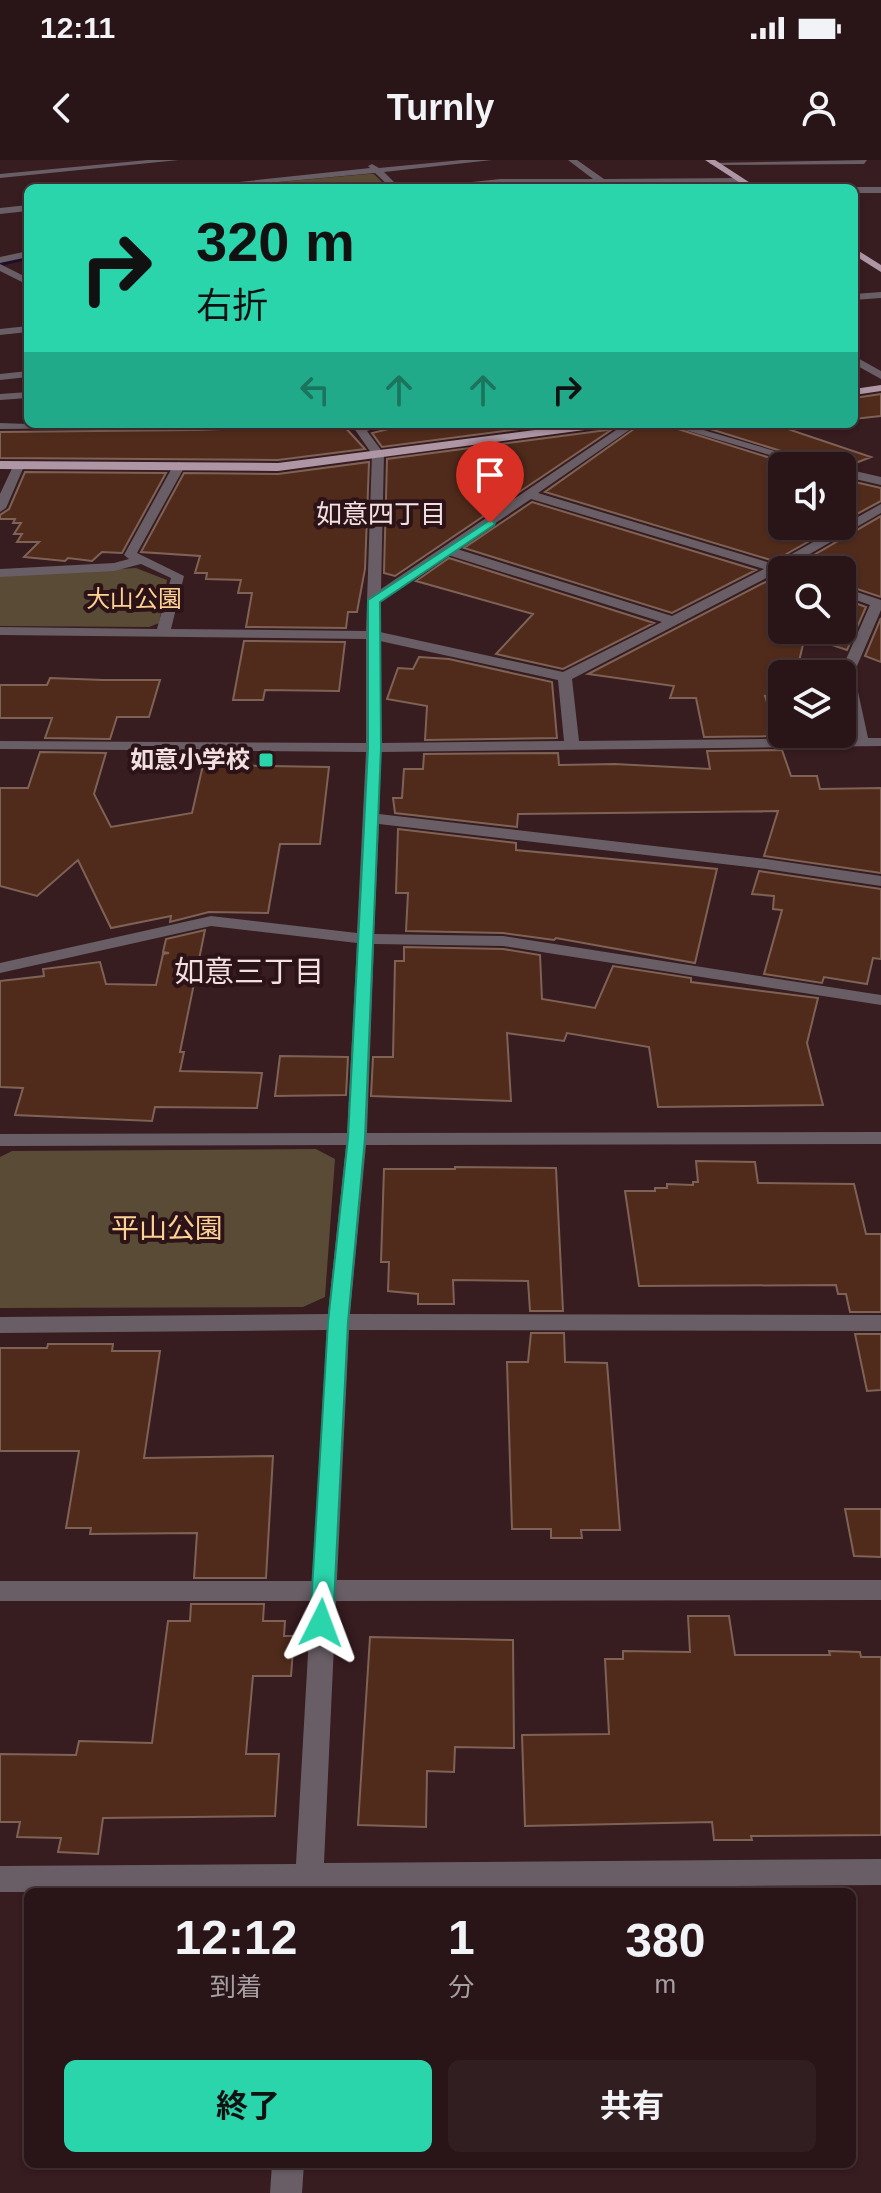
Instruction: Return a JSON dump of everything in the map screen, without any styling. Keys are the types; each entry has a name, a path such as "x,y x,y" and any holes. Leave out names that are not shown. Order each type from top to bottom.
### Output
{"main road":[{"path":"711,161 747,184"},
{"path":"858,254 881,269"},
{"path":"858,391 881,388"},
{"path":"0,465 278,467 576,428"}],"street":[{"path":"0,176 163,160 175,165"},
{"path":"367,160 392,184"},
{"path":"230,184 488,160"},
{"path":"572,160 606,184"},
{"path":"711,161 830,165 865,163"},
{"path":"472,184 546,184"},
{"path":"858,190 881,190"},
{"path":"0,211 24,208"},
{"path":"0,260 24,255"},
{"path":"2,270 24,267"},
{"path":"2,270 24,280"},
{"path":"858,297 881,295"},
{"path":"0,332 24,329"},
{"path":"858,362 881,376"},
{"path":"0,377 24,374"},
{"path":"0,397 24,395"},
{"path":"0,426 24,426"},
{"path":"309,1883 338,1322 357,1138 374,748 373,635 378,454 359,428"},
{"path":"374,600 626,428"},
{"path":"685,428 770,452"},
{"path":"0,508 19,464"},
{"path":"163,633 178,576 130,555 179,466"},
{"path":"856,475 881,481"},
{"path":"531,495 768,567"},
{"path":"802,556 881,508"},
{"path":"449,551 674,621"},
{"path":"0,573 114,567 139,561"},
{"path":"0,631 373,635 565,677 768,575"},
{"path":"856,596 879,604 847,673 861,742"},
{"path":"565,677 572,746"},
{"path":"0,745 374,748 881,742"},
{"path":"371,818 766,864 881,881"},
{"path":"0,968 211,921 367,939 503,941 881,1000"},
{"path":"0,1140 881,1138"},
{"path":"0,1325 881,1323"},
{"path":"0,1591 881,1590"},
{"path":"0,1879 309,1883 881,1872"},
{"path":"286,2193 288,2168"}],"green space":[{"path":"374,174 384,184 260,184"},
{"name":"大山公園","path":"136,568 167,580 159,623 149,627 0,626 0,576"},
{"name":"平山公園","path":"316,1149 335,1159 325,1297 303,1307 0,1308 0,1157 12,1151"}],"building":[{"path":"881,394 881,416 858,419 858,397"},
{"path":"346,428 365,449 278,460 0,458 0,432"},
{"path":"393,428 527,428 382,447 372,433"},
{"path":"614,428 395,576 384,573 387,459"},
{"path":"635,428 675,428 768,457 768,540 811,540 783,556 768,556 768,559 545,492"},
{"path":"707,428 785,428 871,457 856,463 856,452 784,452"},
{"path":"369,462 365,569 357,612 348,612 346,628 246,627 252,593 238,593 241,580 206,579 207,573 195,573 200,556 141,552 184,473 278,474"},
{"path":"25,472 166,473 122,553 102,552 92,561 68,558 65,561 24,557 39,542 17,542 22,534 14,534 21,523 13,523 15,519 0,519 0,515 9,509"},
{"path":"856,482 881,488 881,501 856,514"},
{"path":"532,502 756,570 672,613 464,548"},
{"path":"881,516 881,597 856,589 856,556 812,556 840,540 856,540 856,531"},
{"path":"449,558 654,623 563,669 496,654 533,614 416,581"},
{"path":"768,581 768,644 803,644 799,660 768,660 768,696 765,696 768,736 704,737 696,698 670,698 674,686 588,674"},
{"path":"856,603 866,607 856,630"},
{"path":"881,618 881,662 865,656"},
{"path":"244,641 345,642 339,691 265,690 263,700 233,700"},
{"path":"829,644 850,644 847,650"},
{"path":"419,657 449,659 552,682 557,738 425,740 427,706 387,699 398,668 413,669"},
{"path":"50,678 160,680 149,717 117,717 110,739 45,738 52,718 0,718 0,685 47,685"},
{"path":"782,750 791,776 817,776 820,789 881,788 881,873 764,856 778,811 518,814 517,827 395,813 393,798 402,798 404,769 423,769 424,754 558,753 559,765 615,764 710,769 707,751"},
{"path":"40,752 106,753 94,794 111,827 192,813 203,765 329,767 320,844 280,844 268,913 209,912 170,922 171,916 111,928 78,860 37,896 0,886 0,788 28,788"},
{"path":"398,829 516,843 516,850 717,869 695,963 556,938 503,933 406,931 408,893 396,893"},
{"path":"759,871 881,889 881,959 873,958 867,984 824,977 822,983 764,974 782,910 773,909 774,896 752,894"},
{"path":"205,930 180,1052 184,1052 180,1071 262,1073 257,1108 155,1107 152,1121 15,1115 23,1088 0,1087 0,981 44,976 43,969 100,962 106,984 156,985 163,954 169,953 163,952 166,939"},
{"path":"404,947 503,949 540,955 542,999 595,1008 613,966 691,978 691,982 818,998 807,1043 823,1105 658,1107 649,1047 567,1033 564,1041 507,1033 511,1101 371,1096 373,1057 393,1057 395,961 404,961"},
{"path":"280,1056 348,1057 346,1095 275,1096"},
{"path":"696,1161 755,1162 758,1183 854,1184 866,1234 881,1234 881,1312 850,1312 846,1294 838,1294 836,1285 639,1286 625,1191 655,1191 655,1188 667,1188 667,1184 693,1185 693,1182 698,1182"},
{"path":"556,1168 563,1311 530,1311 528,1281 453,1280 454,1304 418,1304 418,1294 388,1291 389,1262 381,1262 384,1169"},
{"path":"531,1333 564,1333 565,1362 607,1363 620,1530 581,1530 582,1538 551,1538 551,1529 512,1529 507,1362 528,1362"},
{"path":"855,1334 881,1334 881,1390 867,1391"},
{"path":"48,1344 113,1344 112,1351 160,1351 144,1458 273,1456 266,1578 194,1578 197,1533 90,1534 91,1528 66,1528 79,1451 0,1451 0,1348 47,1348"},
{"path":"845,1509 881,1509 881,1557 854,1556"},
{"path":"191,1604 264,1604 263,1621 285,1621 284,1636 294,1636 291,1676 253,1676 246,1754 279,1754 275,1816 103,1818 98,1854 58,1852 61,1838 17,1837 20,1822 0,1822 0,1754 76,1755 79,1741 152,1743 168,1621 190,1621"},
{"path":"688,1616 729,1616 735,1655 830,1655 829,1651 860,1652 861,1657 881,1657 881,1835 751,1836 752,1840 714,1840 712,1822 525,1826 522,1735 609,1734 605,1659 623,1659 623,1651 690,1652"},
{"path":"370,1637 513,1640 514,1748 455,1747 454,1772 427,1771 426,1827 358,1825"}],"waterway":[{"path":"0,264 24,259"}],"place":[{"name":"如意小学校","path":"266,760"}],"district":[{"name":"如意四丁目","path":"381,514"},
{"name":"如意三丁目","path":"249,972"}],"route":[{"path":"321,1623 338,1322 357,1138 374,748 374,600 490,523"}]}
